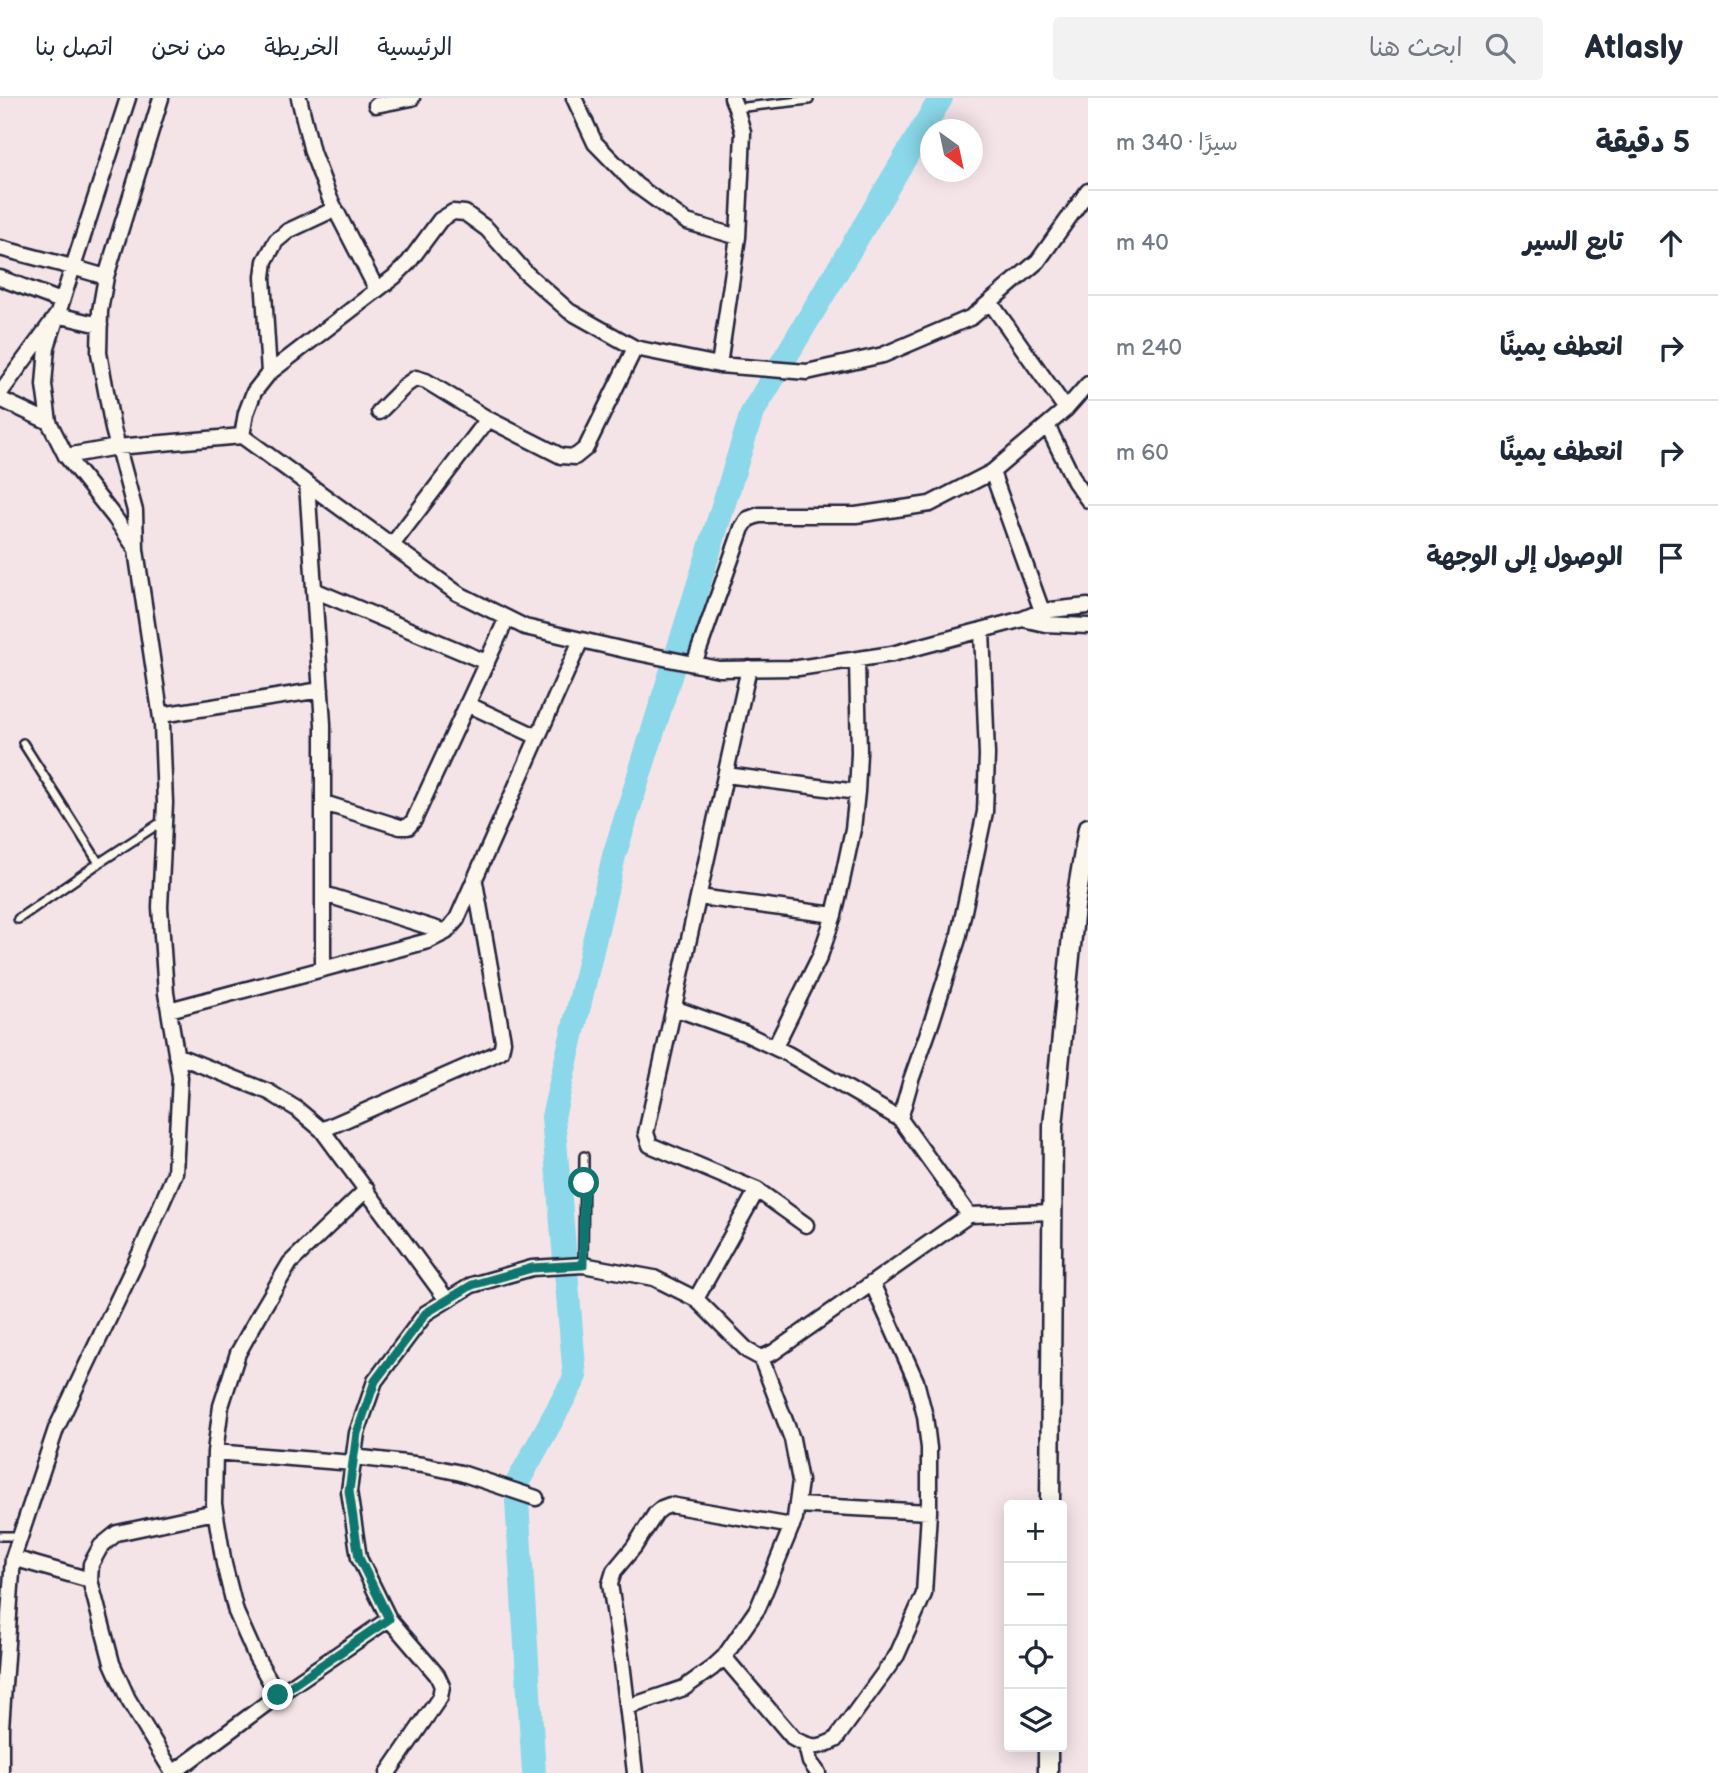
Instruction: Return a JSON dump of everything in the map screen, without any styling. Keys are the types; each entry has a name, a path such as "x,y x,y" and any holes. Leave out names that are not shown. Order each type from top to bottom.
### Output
{"street":[{"path":"128,98 59,307 47,348 44,385 49,422 66,456 116,518 136,550"},
{"path":"1,1773 1,1728 13,1558 56,1429 175,1173 180,1077 169,1010 160,907 164,821 161,715 136,550 135,511 117,447 99,353 100,311 106,277 161,98"},
{"path":"299,98 312,152 335,209 377,290"},
{"path":"376,105 412,98"},
{"path":"574,98 595,143 636,185 687,222 737,237"},
{"path":"719,365 737,237 743,132 734,103"},
{"path":"242,436 246,413 254,392 269,373 394,277 409,262 440,220 453,212 466,213 487,229 526,273 569,311 635,348 719,365 807,372 883,355 972,317 1038,261 1088,191"},
{"path":"269,373 263,277 265,261 276,241 288,231 335,209"},
{"path":"0,248 106,277"},
{"path":"0,278 100,325"},
{"path":"990,302 1066,409"},
{"path":"0,393 59,307"},
{"path":"379,412 416,378 561,456 575,457 586,447 635,348"},
{"path":"694,664 741,528 748,519 759,515 856,516 930,504 992,472 1066,409 1088,384"},
{"path":"0,399 49,422"},
{"path":"392,545 488,419"},
{"path":"1047,425 1075,482 1088,500"},
{"path":"66,456 117,447 242,436 457,593 525,627 719,669 798,668 857,660 892,654 1023,619 1042,611 1088,606"},
{"path":"992,472 1042,611"},
{"path":"307,483 323,723 323,968"},
{"path":"314,590 486,663"},
{"path":"324,803 400,827 408,827 414,820 507,618"},
{"path":"1023,619 1045,624 1088,626"},
{"path":"900,1119 958,939 985,812 987,755 982,630"},
{"path":"169,1010 428,941 446,932 457,919 581,640"},
{"path":"775,1047 820,956 834,915 853,829 859,753 857,660"},
{"path":"750,668 646,1133 650,1145 757,1190 806,1225"},
{"path":"161,715 321,690"},
{"path":"467,704 538,737"},
{"path":"726,775 857,792"},
{"path":"1050,1500 1053,1126 1075,906 1088,828"},
{"path":"322,1130 501,1051 503,1041 474,880"},
{"path":"324,894 446,932"},
{"path":"699,897 834,915"},
{"path":"674,1008 775,1047 900,1119 969,1215"},
{"path":"176,1055 269,1092 297,1109 322,1130 447,1300"},
{"path":"278,1695 256,1657 236,1612 224,1564 214,1504 215,1452 221,1406 239,1353 290,1263 367,1189"},
{"path":"696,1299 757,1190"},
{"path":"761,1358 774,1352 969,1215 1053,1212"},
{"path":"388,1773 440,1697 442,1686 437,1675 389,1619 359,1558 349,1491 357,1433 375,1381 426,1313 472,1285 532,1268 577,1265 654,1278 696,1299 748,1351 761,1358 792,1439 800,1481 795,1518 758,1608 712,1668 684,1688 628,1707"},
{"path":"723,1657 794,1739 820,1748 835,1740 897,1656 924,1594 929,1512 929,1448 925,1416 916,1381 872,1283"},
{"path":"215,1452 423,1465 461,1473 536,1498"},
{"path":"635,1773 610,1584 614,1571 634,1547 656,1513 670,1505 792,1526"},
{"path":"797,1505 929,1512"},
{"path":"215,1513 117,1533 101,1546 91,1564 90,1580 112,1663 128,1699 173,1773 278,1695 389,1619"},
{"path":"13,1558 90,1580"},
{"path":"806,1745 810,1762 818,1773"},
{"path":"1048,1752 1048,1773"}],"lane":[{"path":"734,103 809,100"},
{"path":"23,743 99,863"},
{"path":"18,919 164,821"},
{"path":"577,1265 584,1156"},
{"path":"0,1536 20,1536"}],"waterway":[{"path":"534,1773 516,1485 575,1378 553,1117 614,856 752,413 941,98"}],"route":[{"path":"278,1695 389,1619 359,1558 349,1491 357,1433 375,1381 426,1313 472,1285 532,1268 583,1265 584,1183"}]}
